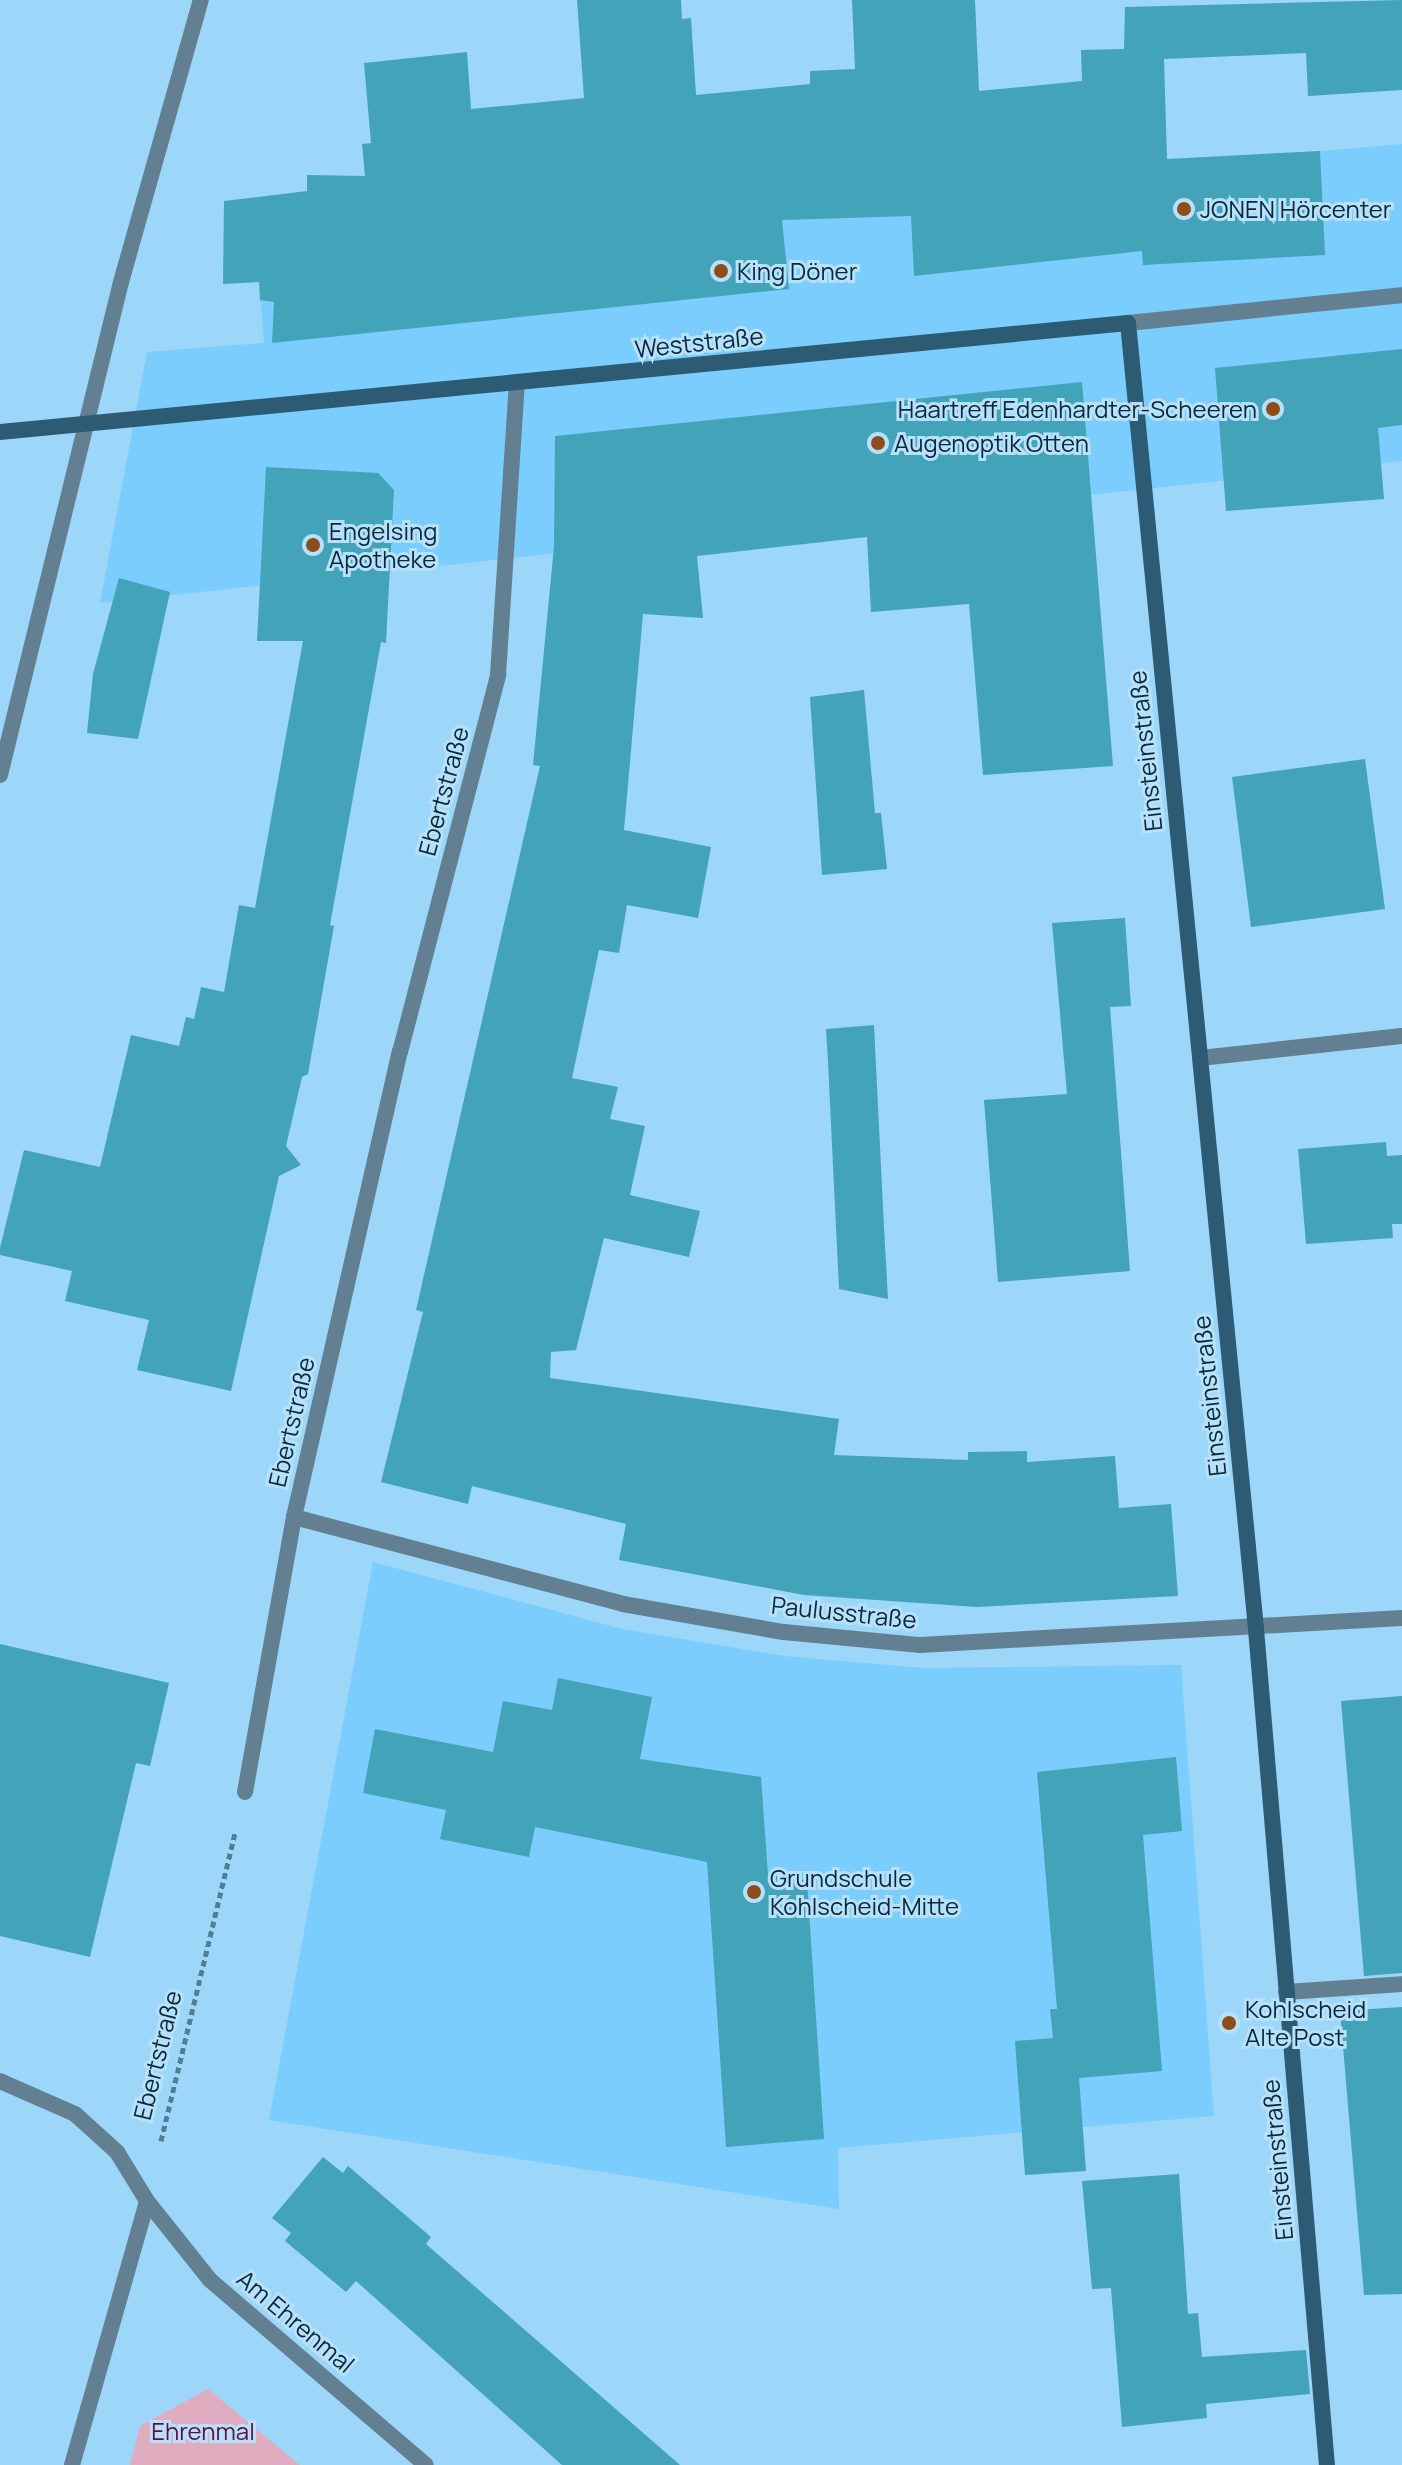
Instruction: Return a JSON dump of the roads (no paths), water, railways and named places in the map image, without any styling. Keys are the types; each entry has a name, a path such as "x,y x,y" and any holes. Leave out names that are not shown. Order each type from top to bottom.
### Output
{"main road":[{"name":"Weststraße","path":"0,432 88,427 1128,323"},
{"name":"Einsteinstraße","path":"1128,323 1256,1629 1327,2465"}],"street":[{"path":"0,775 88,427 121,282 201,0"},
{"name":"Weststraße","path":"1128,323 1402,295"},
{"name":"Ebertstraße","path":"245,1792 294,1517 400,1052 498,675 517,384"},
{"path":"1200,1058 1402,1036"},
{"name":"Paulusstraße","path":"294,1517 623,1604 784,1632 920,1645 1256,1629 1402,1618"},
{"path":"1286,1992 1402,1984"},
{"name":"Am Ehrenmal","path":"0,2081 75,2114 117,2152 147,2201 210,2280 426,2465"},
{"path":"72,2465 147,2201"}],"place":[{"name":"JONEN Hörcenter","path":"1184,209"},
{"name":"King Döner","path":"721,271"},
{"name":"Haartreff Edenhardter-Scheeren","path":"1273,409"},
{"name":"Augenoptik Otten","path":"878,443"},
{"name":"Engelsing Apotheke","path":"313,545"},
{"name":"Grundschule Kohlscheid-Mitte","path":"754,1892"},
{"name":"Kohlscheid Alte Post","path":"1229,2023"}],"park label":[{"name":"Ehrenmal","path":"203,2431"}]}
